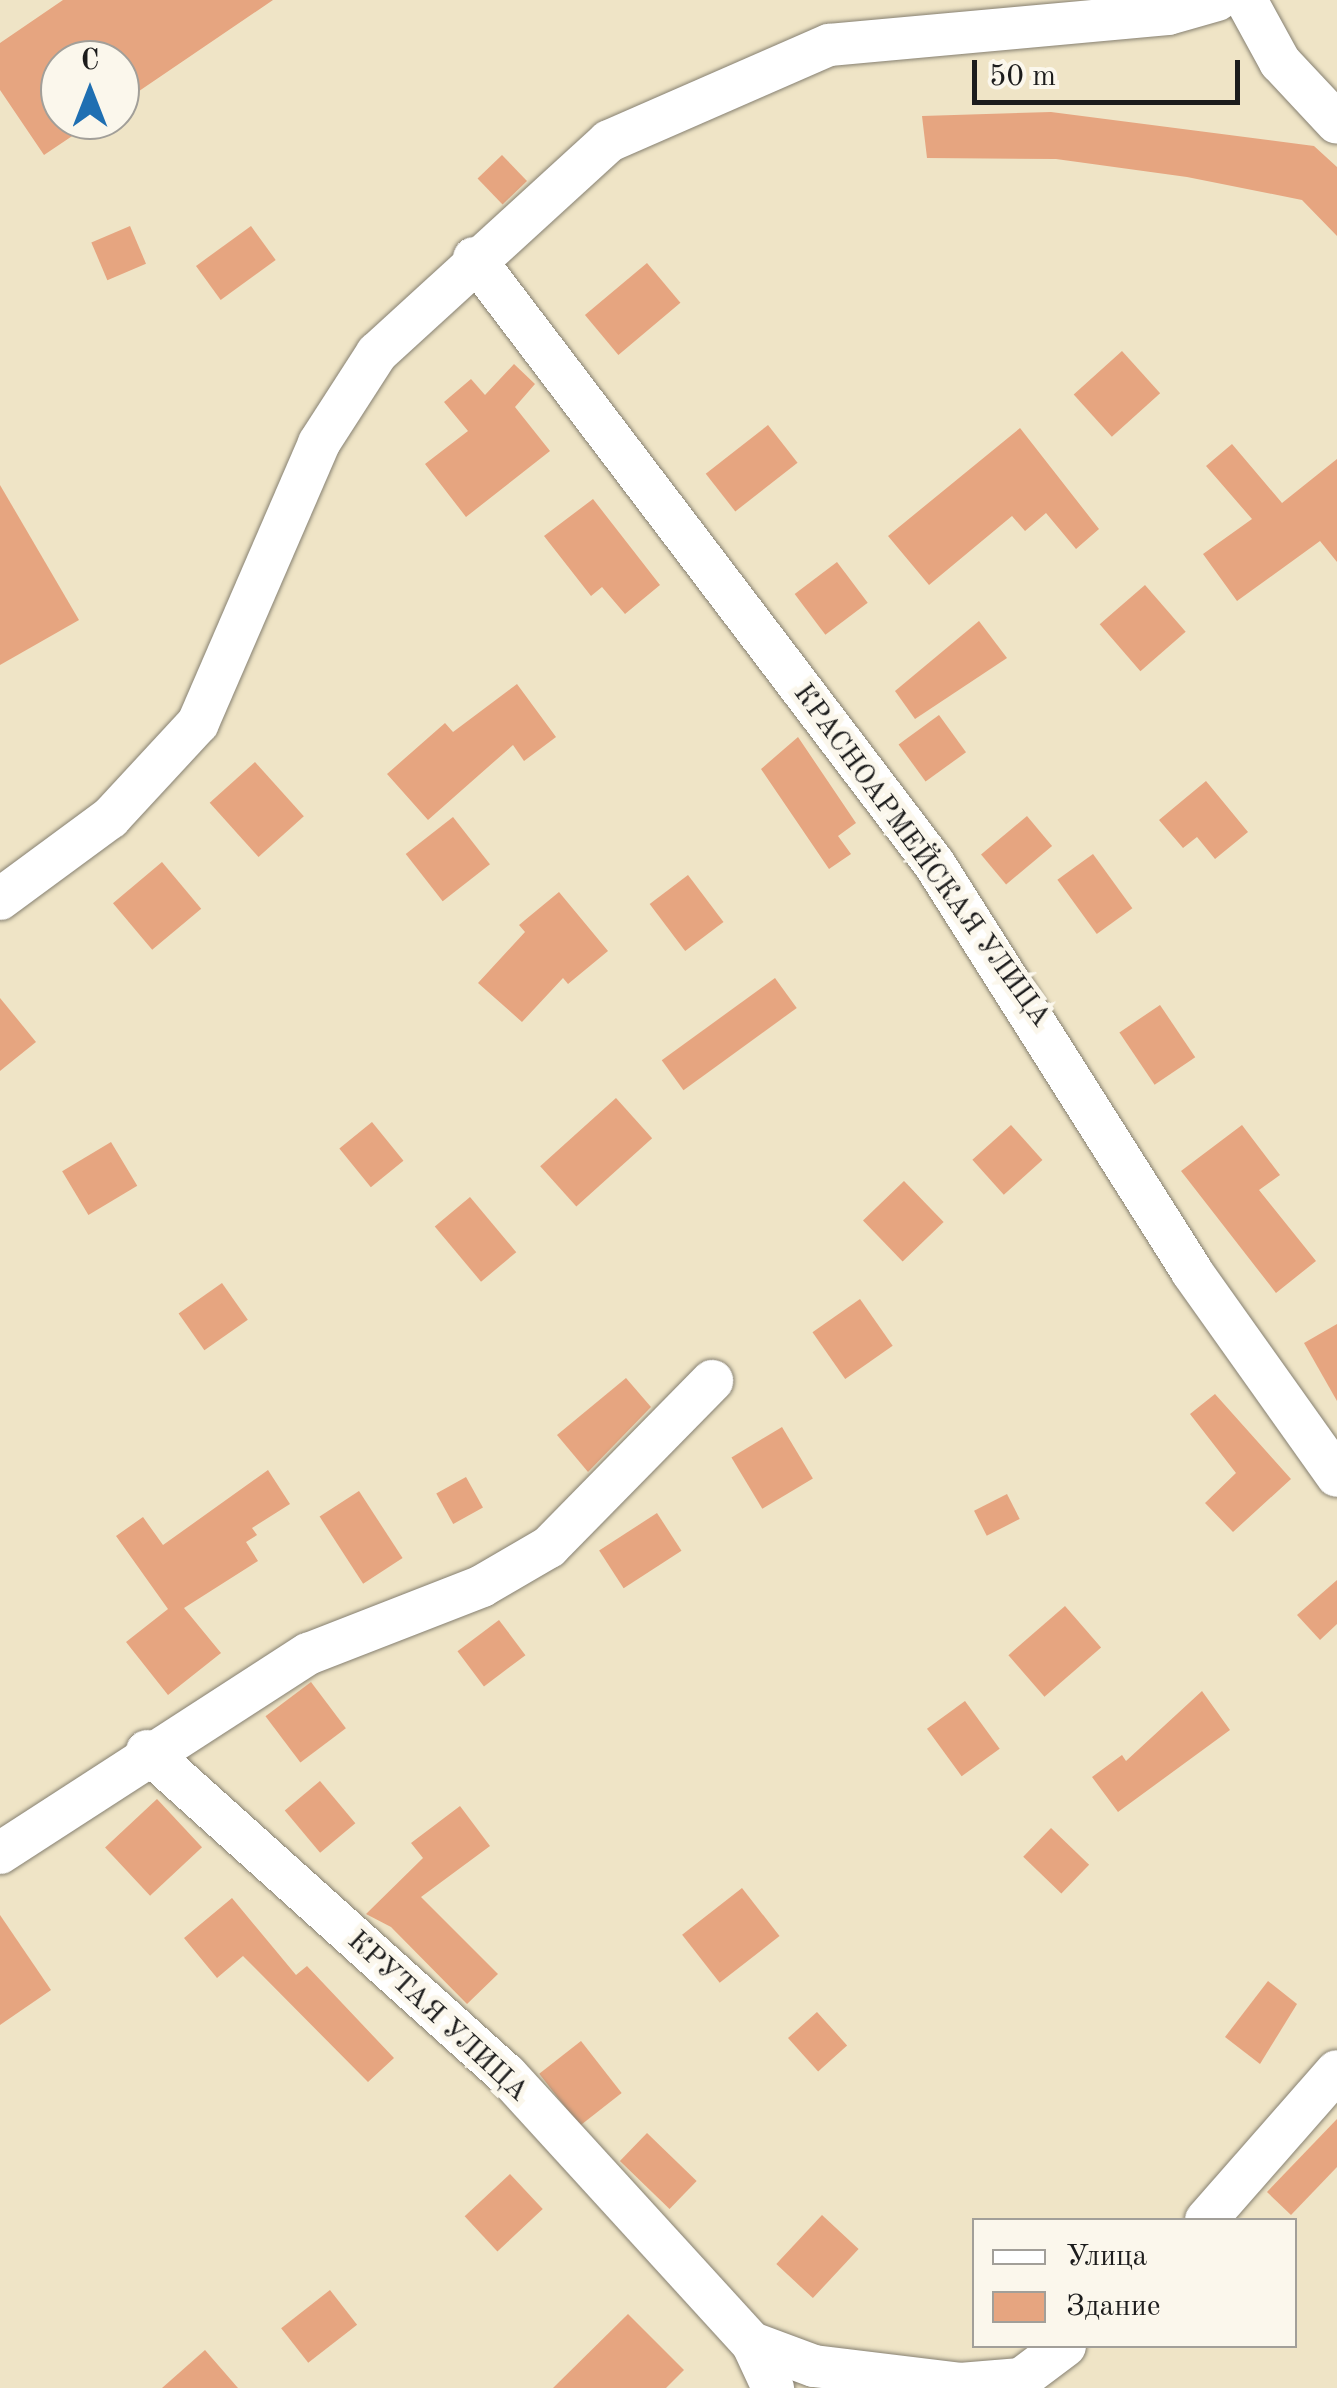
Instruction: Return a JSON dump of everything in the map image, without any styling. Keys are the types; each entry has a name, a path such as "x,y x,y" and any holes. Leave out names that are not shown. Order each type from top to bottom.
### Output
{"street":[{"path":"0,899 110,818 198,723 320,443 377,353 474,258 609,141 829,44 1168,14 1217,0"},
{"path":"1246,0 1280,62 1337,123"},
{"name":"КРАСНОАРМЕЙСКАЯ УЛИЦА","path":"474,258 935,866 1192,1272 1337,1476"},
{"path":"0,1853 147,1752 308,1654 482,1586 549,1546 712,1381"},
{"name":"КРУТАЯ УЛИЦА","path":"147,1752 507,2076 752,2342 773,2388"},
{"path":"1208,2218 1337,2072"},
{"name":"КРУТАЯ УЛИЦА","path":"752,2342 814,2366 960,2384 1021,2379 1062,2348"}],"building":[{"path":"63,0 273,0 140,90 140,40 40,40 40,140 66,140 44,155 0,90 0,43"},
{"path":"1051,112 1314,146 1337,167 1337,236 1302,200 1187,177 1056,159 927,158 922,116"},
{"path":"502,155 527,181 503,205 478,179"},
{"path":"130,226 146,264 107,280 91,242"},
{"path":"251,226 276,260 221,300 196,266"},
{"path":"647,263 680,303 618,355 585,315"},
{"path":"1122,351 1160,393 1112,437 1074,394"},
{"path":"514,364 535,384 515,407 550,451 466,517 425,464 468,431 444,402 471,379 485,395"},
{"path":"768,425 798,463 735,511 706,474"},
{"path":"1020,428 1099,529 1076,549 1046,513 1025,531 1012,516 929,585 888,536"},
{"path":"1232,444 1282,503 1337,459 1337,562 1320,541 1237,601 1203,554 1252,519 1206,466"},
{"path":"0,485 79,620 0,665"},
{"path":"593,499 660,585 625,614 602,587 591,596 544,536"},
{"path":"837,562 868,603 825,635 795,594"},
{"path":"1145,585 1186,632 1140,671 1100,624"},
{"path":"979,621 1007,658 915,719 895,691"},
{"path":"517,684 556,737 524,761 513,745 428,820 387,774 445,723 453,732"},
{"path":"939,715 966,752 926,782 899,744"},
{"path":"798,737 856,823 838,836 851,854 829,869 761,769"},
{"path":"255,762 304,816 259,857 210,803"},
{"path":"1206,781 1248,832 1215,859 1197,837 1183,848 1159,820"},
{"path":"1027,816 1052,846 1006,884 981,855"},
{"path":"453,817 490,864 443,901 406,854"},
{"path":"1093,854 1132,908 1097,934 1057,880"},
{"path":"162,862 201,909 152,950 113,903"},
{"path":"688,875 724,922 685,951 650,904"},
{"path":"559,892 608,951 568,984 563,978 522,1022 478,983 525,932 519,925"},
{"path":"775,978 797,1008 683,1090 662,1060"},
{"path":"0,998 36,1042 0,1071"},
{"path":"1160,1005 1195,1057 1155,1085 1119,1032"},
{"path":"616,1098 652,1138 576,1206 540,1166"},
{"path":"372,1122 403,1161 371,1187 339,1148"},
{"path":"1011,1125 1042,1160 1004,1195 972,1160"},
{"path":"1242,1125 1280,1175 1259,1190 1316,1261 1276,1293 1181,1171"},
{"path":"111,1142 137,1186 88,1215 62,1171"},
{"path":"904,1181 944,1222 903,1262 863,1221"},
{"path":"470,1197 516,1252 481,1282 435,1227"},
{"path":"222,1283 248,1320 204,1350 179,1313"},
{"path":"860,1299 893,1346 845,1379 812,1332"},
{"path":"1337,1324 1337,1401 1304,1343"},
{"path":"626,1378 651,1407 588,1472 557,1435"},
{"path":"1215,1394 1291,1479 1233,1532 1205,1503 1236,1473 1190,1414"},
{"path":"782,1427 813,1478 762,1509 731,1457"},
{"path":"268,1470 290,1504 252,1528 257,1535 246,1542 258,1561 184,1608 221,1653 168,1695 126,1642 168,1609 116,1536 143,1517 163,1545"},
{"path":"466,1477 483,1508 453,1524 436,1493"},
{"path":"359,1491 403,1558 363,1584 320,1517"},
{"path":"1007,1494 1020,1519 987,1536 974,1511"},
{"path":"657,1513 682,1551 624,1588 599,1551"},
{"path":"1337,1580 1337,1624 1320,1640 1297,1615"},
{"path":"1065,1606 1101,1648 1044,1697 1008,1655"},
{"path":"499,1620 525,1655 484,1686 457,1651"},
{"path":"311,1682 346,1728 300,1763 265,1716"},
{"path":"1202,1691 1230,1730 1118,1812 1092,1777 1122,1755 1126,1761"},
{"path":"965,1701 1000,1749 962,1776 927,1729"},
{"path":"320,1781 355,1823 320,1853 285,1811"},
{"path":"157,1799 202,1847 150,1896 105,1847"},
{"path":"460,1806 490,1846 421,1897 498,1974 467,2004 391,1927 366,1914 423,1858 411,1843"},
{"path":"1051,1828 1089,1865 1061,1894 1023,1857"},
{"path":"742,1888 780,1936 720,1983 682,1935"},
{"path":"232,1898 296,1975 307,1966 394,2058 368,2082 243,1956 217,1978 184,1938"},
{"path":"0,1915 51,1990 0,2025"},
{"path":"1268,1981 1297,2004 1260,2064 1225,2037"},
{"path":"817,2012 847,2045 818,2072 788,2038"},
{"path":"581,2041 622,2093 580,2126 539,2074"},
{"path":"1337,2119 1337,2167 1291,2215 1267,2192"},
{"path":"647,2133 697,2181 670,2209 620,2161"},
{"path":"510,2174 543,2209 497,2251 465,2216"},
{"path":"822,2215 859,2249 813,2298 776,2264"},
{"path":"330,2290 357,2325 308,2363 281,2328"},
{"path":"628,2314 684,2370 666,2388 553,2388"},
{"path":"205,2350 238,2388 162,2388"}]}
